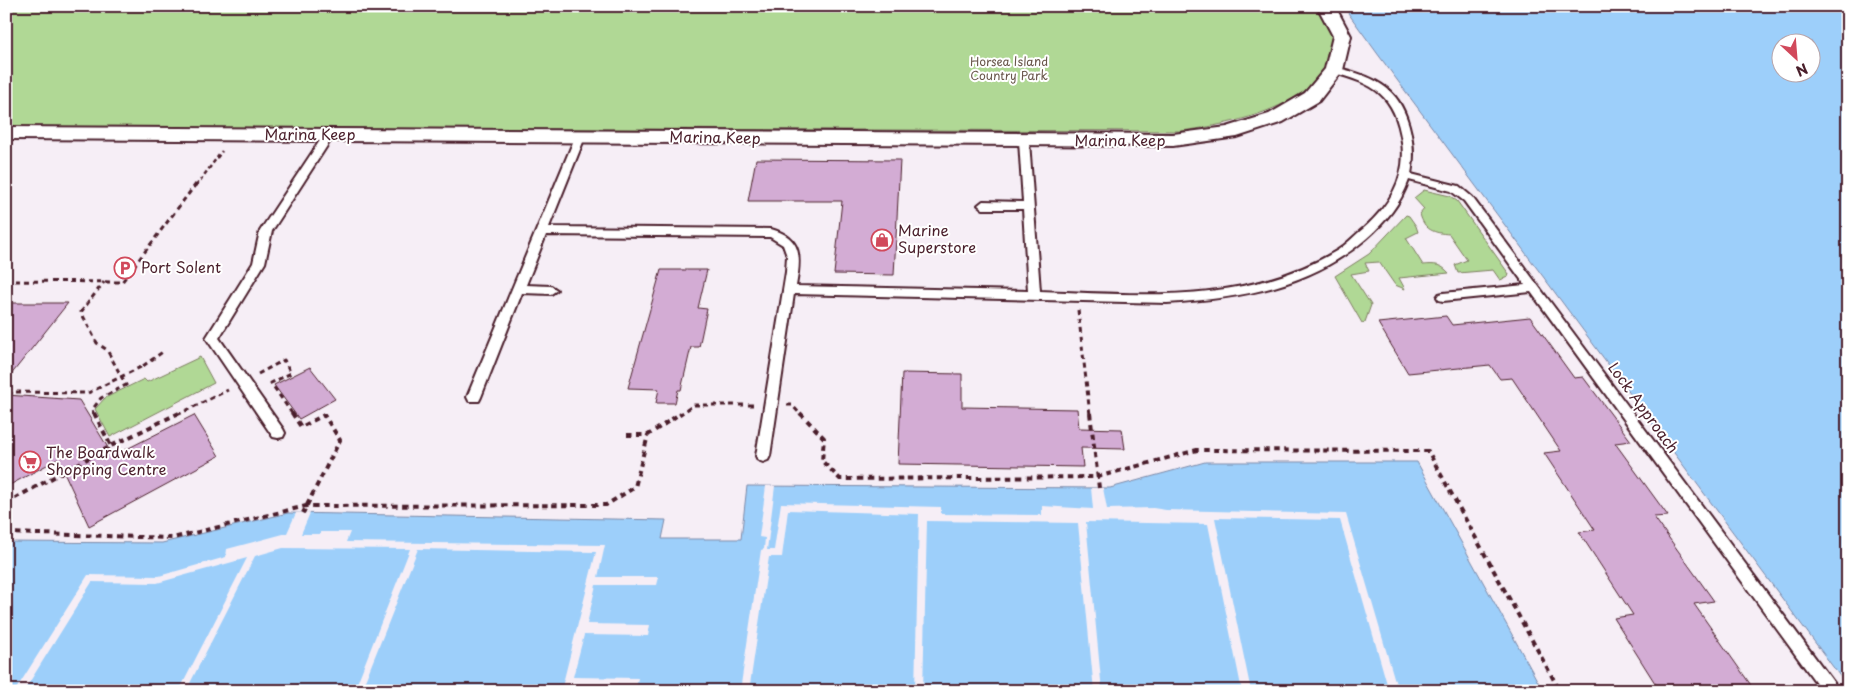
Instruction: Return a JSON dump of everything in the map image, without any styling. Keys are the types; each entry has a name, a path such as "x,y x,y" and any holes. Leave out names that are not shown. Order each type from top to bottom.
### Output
{"street":[{"name":"Marina Keep","path":"6,133 1024,141 1173,140 1230,132 1276,118 1312,97 1334,70 1342,36 1326,6"}],"lane":[{"path":"789,290 1034,295 1077,298 1180,297 1256,289 1290,279 1332,260 1371,230 1397,199 1406,176 1408,142 1399,110 1383,88 1366,79 1334,70"},
{"path":"278,434 212,338 259,263 266,231 329,135"},
{"path":"474,397 580,137"},
{"path":"1024,141 1034,295"},
{"name":"Lock Approach","path":"1406,176 1447,186 1464,195 1832,691"},
{"path":"983,205 1028,206"},
{"path":"542,231 771,233 787,242 794,253 763,456"},
{"path":"1443,297 1533,288"},
{"path":"518,290 550,290"}],"path":[{"path":"6,281 122,282 235,135"},
{"path":"104,282 81,312 98,343 107,350 126,385 100,398 92,410 111,446"},
{"path":"1077,298 1099,488"},
{"path":"9,396 12,392 88,394 152,362 164,351"},
{"path":"6,504 111,446 244,382 284,360 291,373 271,383 301,427 324,415 340,440 303,513"},
{"path":"627,435 648,435 694,405 792,405 824,438 822,461 840,479 1097,477 1197,450 1428,451 1560,691"},
{"path":"6,533 173,538 306,506 606,505 635,487 648,435"}],"green space":[{"name":"Horsea Island Country Park","path":"6,6 1321,6 1331,31 1330,55 1320,76 1302,92 1280,105 1254,115 1227,123 1181,131 6,127"},
{"path":"1424,190 1450,196 1457,201 1509,274 1508,277 1500,280 1493,270 1458,273 1455,265 1467,260 1449,234 1430,230 1424,224 1420,214 1424,209 1414,198"},
{"path":"1406,215 1409,216 1418,232 1406,238 1423,265 1438,265 1449,273 1399,278 1405,289 1395,285 1379,262 1365,263 1369,271 1351,274 1371,305 1365,322 1362,323 1335,276 1369,254"},
{"path":"200,357 214,383 110,437 95,409 105,398 144,379 147,382"}],"water":[{"path":"1343,6 1848,6 1848,687 1377,53"},
{"path":"1205,462 1417,462 1543,691 6,691 6,542 162,543 288,513 666,520 662,539 741,539 747,486 1110,488"}],"pier":[{"path":"766,486 775,486 767,550 774,550 781,503 941,507 941,514 1042,515 1042,506 1093,509 1091,488 1103,488 1107,509 1153,508 1166,510 1346,514 1398,691 1389,691 1340,520 1215,518 1251,691 1242,691 1208,524 1086,522 1102,691 1094,691 1078,523 927,521 923,691 915,691 919,514 788,510 782,557 769,557 749,691 740,691 761,550 764,549 765,538 759,537"},
{"path":"296,513 310,513 301,534 350,532 346,542 605,545 598,577 659,577 657,585 596,585 587,624 650,625 648,636 584,635 573,677 638,678 636,688 572,688 571,691 561,691 596,552 418,549 361,691 354,691 410,549 283,548 255,556 186,691 179,691 247,558 157,583 92,582 24,691 15,691 88,575 159,576 226,557 227,549 287,533"}],"building":[{"path":"756,159 900,160 894,275 834,274 842,201 748,201"},
{"path":"661,270 707,270 698,308 707,309 699,347 691,347 681,390 678,390 675,403 656,403 659,389 628,388"},
{"path":"6,303 68,303 6,381"},
{"path":"1446,316 1452,325 1530,317 1574,378 1583,377 1631,441 1615,443 1668,516 1654,517 1714,601 1694,604 1755,691 1660,691 1614,618 1633,615 1579,532 1595,530 1544,453 1561,451 1512,378 1500,379 1490,365 1408,373 1378,323"},
{"path":"310,367 335,399 299,419 274,385"},
{"path":"902,373 962,374 962,407 1077,409 1079,428 1122,429 1125,449 1081,448 1083,467 898,464"},
{"path":"6,395 79,400 113,456 194,415 219,456 89,526 58,459 6,487"}],"place":[{"name":"Marine Superstore","path":"882,240"},
{"name":"Port Solent","path":"125,268"},
{"name":"The Boardwalk Shopping Centre","path":"30,462"}]}
